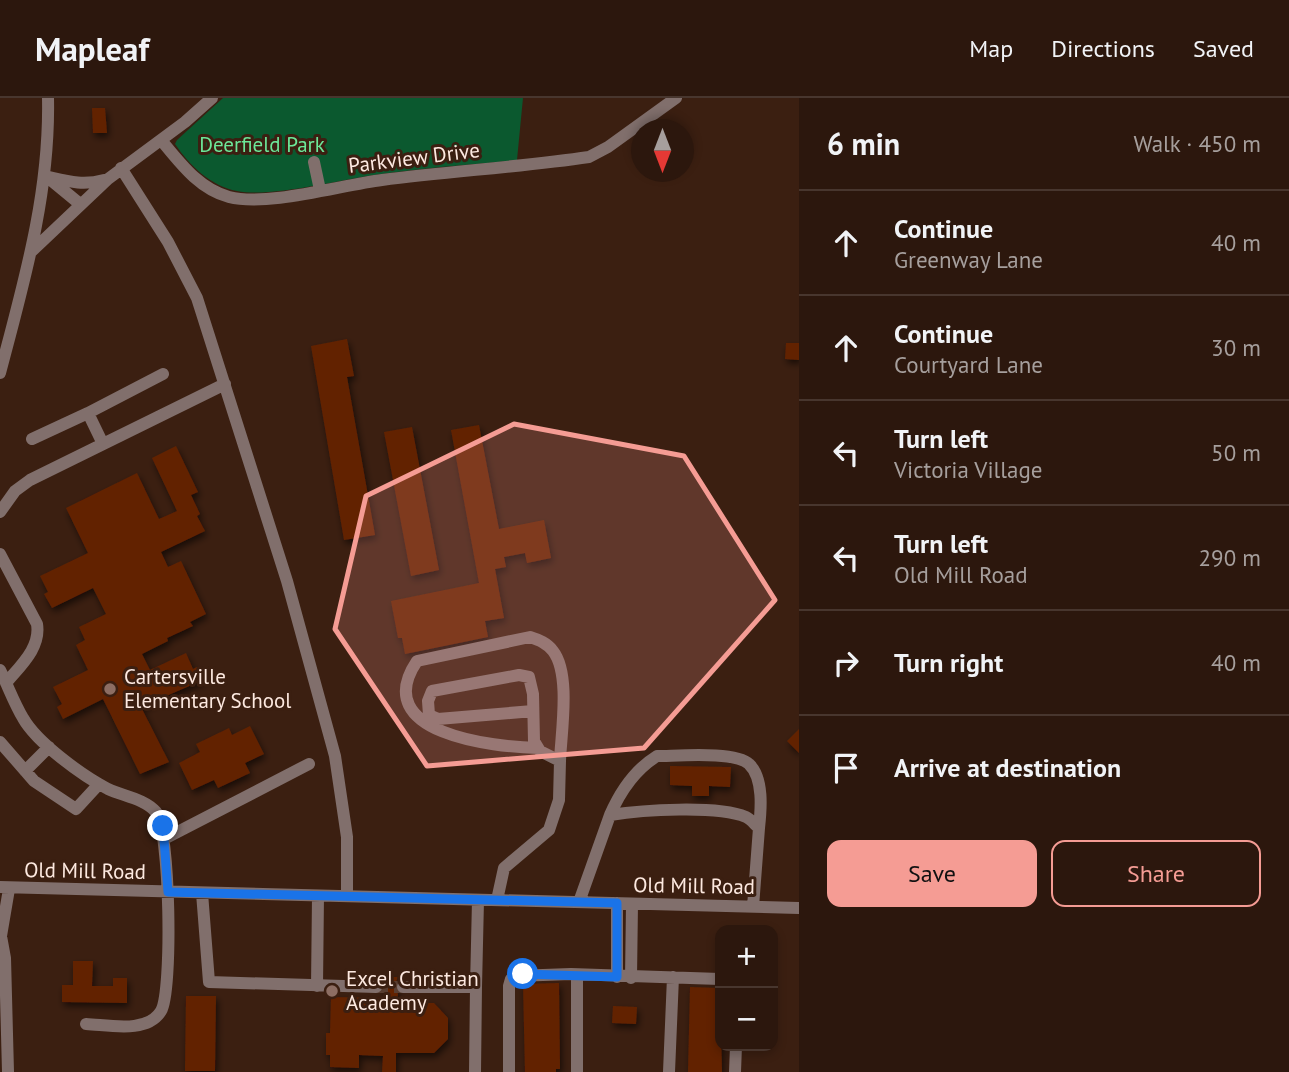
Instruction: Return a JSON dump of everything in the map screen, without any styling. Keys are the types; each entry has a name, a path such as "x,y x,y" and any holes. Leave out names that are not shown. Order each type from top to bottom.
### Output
{"street":[{"path":"0,373 32,251 45,176 48,98"},
{"path":"32,251 108,179 212,98"},
{"name":"Parkview Drive","path":"161,140 193,176 216,192 257,200 381,180 589,157 608,147 677,98"},
{"path":"314,162 320,190"},
{"path":"121,168 187,278 202,312 294,604 335,756 347,837 346,897"},
{"path":"45,176 82,184 108,179"},
{"path":"45,176 80,204"},
{"path":"32,439 163,374"},
{"path":"0,512 15,491 23,485 225,384"},
{"path":"88,413 103,444"},
{"path":"0,554 38,631 36,646 6,684"},
{"path":"497,900 504,867 549,830 559,800 563,673 554,652 542,641 530,637 417,661 409,673 409,706 418,717 434,727 456,738 491,745 538,748"},
{"path":"0,670 24,721 49,747 99,784 153,808 163,826 168,892 167,994 161,1012 147,1022 135,1026 86,1024"},
{"path":"534,711 438,719 429,715 428,701 432,691 519,675 529,677 534,711 534,741 540,751 560,761"},
{"path":"0,742 34,781 76,809 99,784"},
{"path":"25,771 49,747"},
{"path":"579,902 610,816 634,776 646,762 657,756 735,757 749,764 756,775 760,793 753,907"},
{"path":"164,839 309,764"},
{"path":"610,816 646,810 718,812 747,817 759,828"},
{"path":"5,888 1,937 5,958 8,1072"},
{"name":"Old Mill Road","path":"5,888 799,908"},
{"path":"202,893 209,982 376,987"},
{"path":"317,986 318,896"},
{"path":"475,1072 478,900"},
{"path":"617,903 617,977"},
{"path":"631,978 632,904"},
{"path":"509,1072 509,986 512,979 523,974 715,979"},
{"path":"577,976 578,1072"},
{"path":"669,1072 673,977"},
{"path":"403,987 476,987"},
{"path":"735,1072 736,1051"}],"highlighted area":[{"path":"514,424 684,456 775,600 644,748 427,766 335,629 366,496"}],"green space":[{"name":"Deerfield Park","path":"223,98 523,98 517,160 359,177 267,192 237,191 218,185 202,174 175,144"}],"building":[{"path":"92,108 105,108 107,133 93,133"},
{"path":"347,339 354,376 347,377 375,535 344,540 311,346"},
{"path":"786,343 799,343 799,360 785,359"},
{"path":"479,425 499,529 544,520 551,558 527,563 525,553 504,557 506,567 495,569 504,618 485,621 488,637 405,654 402,638 398,638 391,601 479,583 451,430"},
{"path":"412,427 439,570 411,576 384,432"},
{"path":"176,446 198,492 191,495 205,531 161,552 168,567 181,561 206,614 190,622 193,626 142,654 150,670 186,653 193,669 197,667 203,680 141,707 169,762 140,774 103,699 63,719 57,707 62,704 53,687 88,670 76,645 85,640 79,627 106,614 93,588 52,608 44,594 48,592 40,576 88,553 66,508 137,473 159,519 177,511 152,458"},
{"path":"250,726 264,754 245,763 250,773 218,788 214,780 192,790 179,763 200,752 196,744 229,728 232,735"},
{"path":"799,729 799,753 787,741"},
{"path":"670,766 731,767 730,787 709,786 709,796 692,796 692,786 670,785"},
{"path":"73,961 93,961 92,986 113,986 113,978 127,978 127,1003 62,1002 62,985 73,985"},
{"path":"384,977 398,977 394,986 398,994 397,1003 434,1003 448,1018 448,1039 434,1053 396,1053 396,1072 382,1072 383,1056 359,1055 359,1068 330,1067 330,1055 326,1055 326,1033 330,1033 331,997 384,998"},
{"path":"559,983 560,1069 556,1069 556,1072 525,1072 523,984"},
{"path":"690,987 715,988 715,1051 722,1051 722,1072 688,1072"},
{"path":"186,996 216,996 215,1071 185,1071"},
{"path":"613,1006 637,1007 636,1024 612,1023"}],"tunnel":[{"path":"376,987 403,987"}],"place":[{"name":"Cartersville Elementary School","path":"110,689"},
{"name":"Excel Christian Academy","path":"332,991"}],"route":[{"path":"163,826 168,892 617,903 617,977 523,974"}]}
